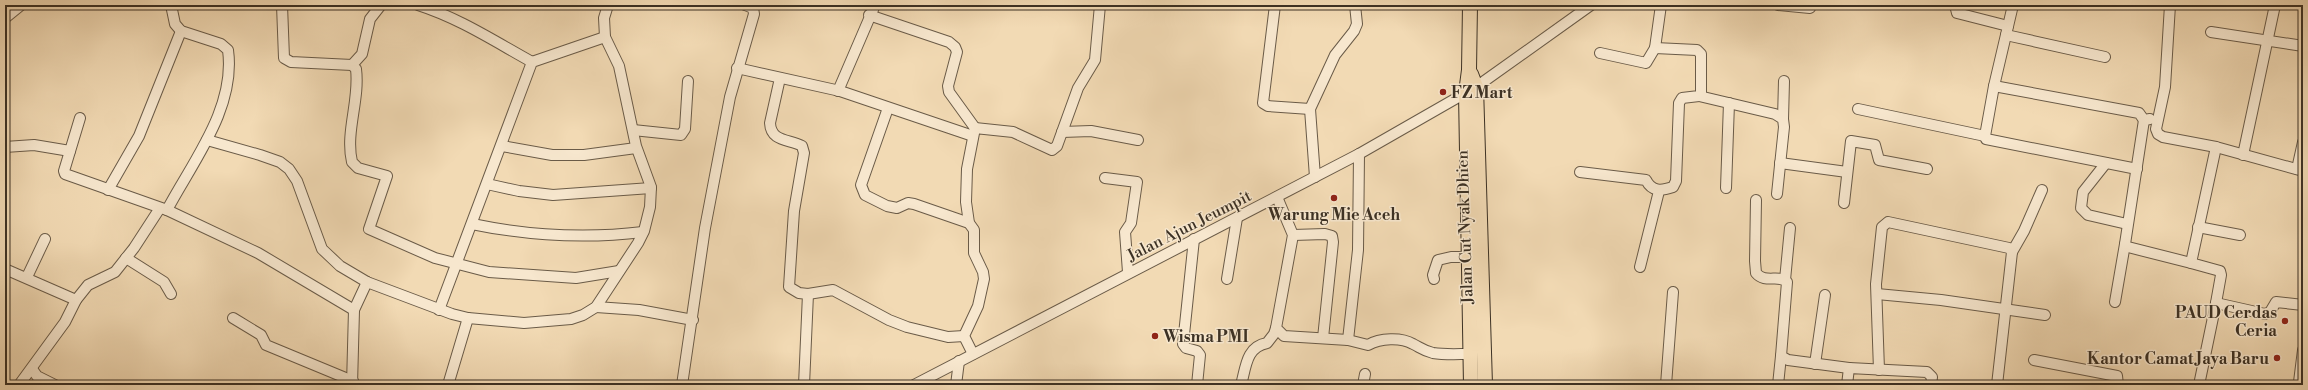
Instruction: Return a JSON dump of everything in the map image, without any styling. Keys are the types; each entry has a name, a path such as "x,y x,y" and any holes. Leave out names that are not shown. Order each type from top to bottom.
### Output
{"highway":[{"name":"Jalan Cut Nyak Dhien","path":"1470,5 1469,70 1471,90 1481,385"},
{"name":"Jalan Cut Nyak Dhien","path":"1471,90 1469,257 1470,354 1481,385"}],"street":[{"path":"5,18 21,5"},
{"path":"19,385 65,322 76,300 88,285 112,275 164,209 207,140 217,120 227,88 229,60 228,50 221,44 181,31 175,24 171,5"},
{"path":"282,5 284,58 291,62 352,66 356,69 358,78 352,119 352,162 358,168 387,176 369,229 434,258 489,272 576,278 619,271"},
{"path":"352,66 362,54 370,18 381,5"},
{"path":"418,5 446,14 532,62 605,37"},
{"path":"207,140 280,162 289,170 297,181 322,249 340,266 367,282 439,310 468,318 524,323 583,315 596,307 619,271 643,232 650,208 651,188 636,148 619,66 605,37 604,18 608,5"},
{"path":"682,385 693,320 705,228 736,68 754,14 753,8 745,5"},
{"path":"838,91 869,15 875,5"},
{"path":"736,68 838,91 888,108 974,132 1013,132 1052,150 1057,146 1078,88 1095,60 1100,5"},
{"path":"1275,5 1263,103 1268,106 1310,109"},
{"path":"1315,177 1310,109 1335,56 1354,31 1357,24 1355,5"},
{"name":"Jalan Ajun Jeumpit","path":"914,385 1128,272 1237,218 1359,154 1471,90 1591,5"},
{"path":"1600,53 1646,63 1655,48 1661,5"},
{"path":"1778,5 1810,8"},
{"path":"1955,5 1957,13 2007,31 2105,57"},
{"path":"2013,5 1994,86 1985,136 1989,142 2136,169"},
{"path":"2170,5 2165,87 2156,129 2158,134 2163,137 2216,147 2300,170 2303,142"},
{"path":"2243,155 2275,5"},
{"path":"869,15 950,42 955,47 957,52 948,86 949,92 974,132 967,169 966,202 969,223 974,230 974,253 983,272 984,279 978,306 964,336"},
{"path":"108,190 139,136 181,31"},
{"path":"2211,32 2303,46"},
{"path":"1655,48 1697,50 1701,54 1701,94 1699,96"},
{"path":"439,310 502,146 532,62"},
{"path":"780,78 770,123 770,131 775,137 802,146 804,153 794,211 789,287 799,293 808,294 833,290 889,320 907,327 948,337 964,336"},
{"path":"633,130 681,134 685,129 688,81"},
{"path":"1777,194 1784,127 1784,81"},
{"path":"1994,86 2139,114 2144,120 2115,302"},
{"path":"1580,172 1646,180 1650,187 1659,191 1673,188 1676,181 1679,103 1682,98 1699,96 1775,114 1783,119"},
{"path":"1726,188 1729,104"},
{"path":"888,108 861,185 865,195 887,206 897,208 908,203 914,204 969,223"},
{"path":"1858,109 1985,136"},
{"path":"2144,120 2158,117"},
{"path":"80,118 64,173 164,209 258,253 354,310"},
{"path":"1062,132 1091,131 1138,140"},
{"path":"1844,203 1850,141 1875,144 1879,160 1927,169"},
{"path":"5,147 34,145 70,151"},
{"path":"502,146 552,155 584,155 636,148"},
{"path":"2191,262 2216,147"},
{"path":"1348,340 1358,250 1359,154"},
{"path":"1780,163 1847,172"},
{"path":"2106,163 2083,192 2081,208 2088,215 2127,224"},
{"path":"1105,178 1137,182 1131,223 1125,232 1128,272"},
{"path":"487,184 519,191 553,195 651,188"},
{"path":"1997,385 2012,252 2024,231 2042,190"},
{"path":"1640,267 1659,191"},
{"path":"1241,385 1252,349 1258,345 1267,343 1276,328 1293,235 1277,197"},
{"path":"1756,200 1754,261 1756,273 1764,279 1785,280"},
{"path":"1227,279 1237,218"},
{"path":"1879,370 1877,294 1882,227 1888,222 2006,245 2012,252"},
{"path":"472,224 511,232 549,236 608,236 643,232"},
{"path":"2198,227 2240,235"},
{"path":"1778,385 1790,228"},
{"path":"1293,235 1325,234 1332,236 1333,242 1323,338"},
{"path":"1194,238 1183,344 1186,348 1197,351 1200,355 1197,385"},
{"path":"27,277 45,239"},
{"path":"2125,244 2128,248 2191,262 2220,271 2221,275 2199,385"},
{"path":"1434,279 1432,275 1438,260 1451,257 1469,257"},
{"path":"126,258 164,282 171,294"},
{"path":"5,269 27,277 76,300"},
{"path":"234,318 261,335 266,345 352,383 354,310 367,282"},
{"path":"1666,385 1673,292"},
{"path":"804,385 808,294"},
{"path":"1877,294 1941,300 2006,310 2045,314"},
{"path":"1814,364 1824,295"},
{"path":"2216,302 2265,314 2270,312 2276,302 2303,305"},
{"path":"596,307 639,310 693,320"},
{"path":"448,385 468,318"},
{"path":"1276,328 1284,336 1348,340 1368,345 1377,340 1386,339 1413,344 1421,351 1434,353 1470,354"},
{"path":"964,336 973,354"},
{"path":"2299,382 2303,350"},
{"path":"1781,356 1788,360 1849,368 1927,372 1932,377 1931,385"},
{"path":"2034,360 2117,376 2119,385"},
{"path":"956,385 959,361"},
{"path":"1847,385 1849,368"},
{"path":"32,369 37,376 55,385"},
{"path":"1363,385 1365,374"}],"place":[{"name":"FZ Mart","path":"1443,92"},
{"name":"Warung Mie Aceh","path":"1334,198"},
{"name":"PAUD Cerdas Ceria","path":"2285,321"},
{"name":"Wisma PMI","path":"1155,336"},
{"name":"Kantor Camat Jaya Baru","path":"2277,358"}]}
